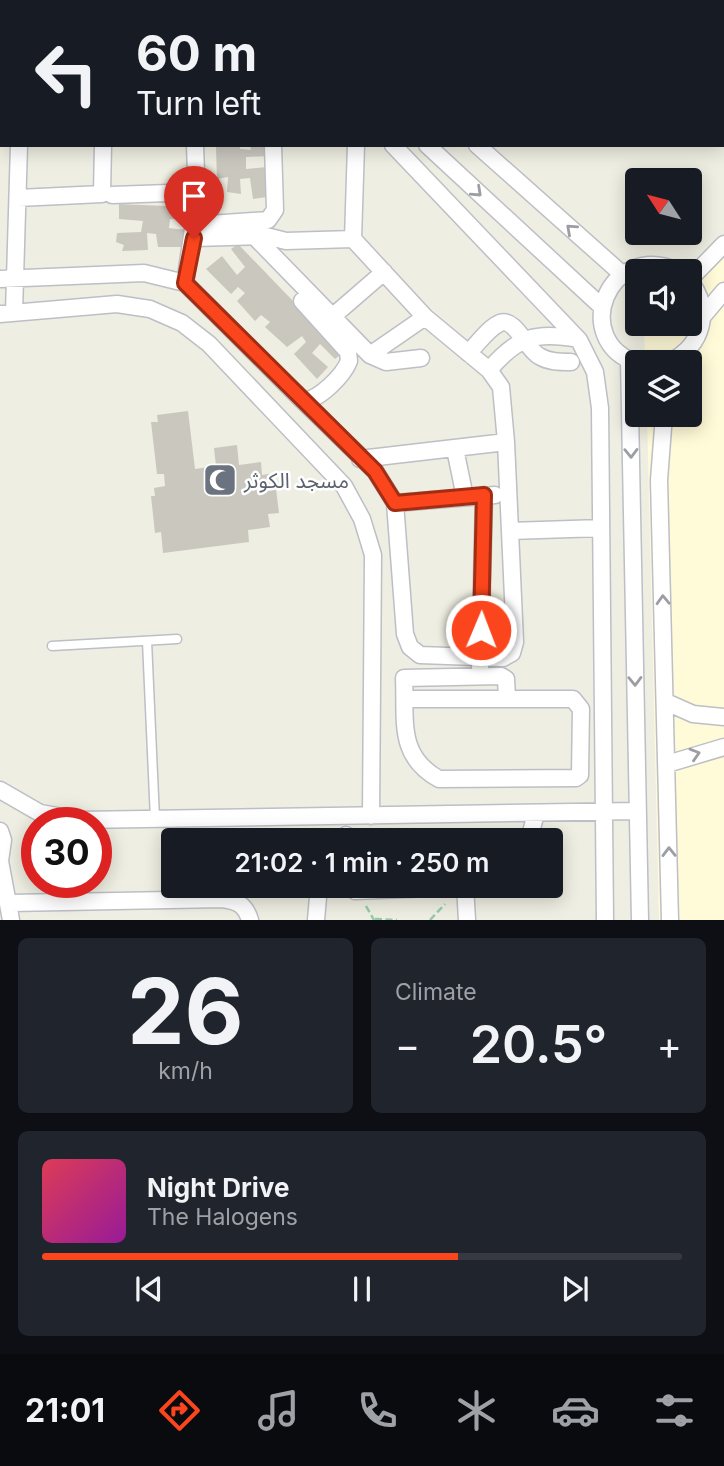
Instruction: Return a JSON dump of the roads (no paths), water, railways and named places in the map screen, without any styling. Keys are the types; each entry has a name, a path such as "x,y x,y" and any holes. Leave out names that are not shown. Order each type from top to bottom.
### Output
{"street":[{"path":"19,147 18,203 8,279 7,313 117,304 150,309 182,323 209,344 344,486 362,519 373,555 371,816"},
{"path":"18,203 102,194 103,147"},
{"path":"185,283 195,231 195,147"},
{"path":"195,231 268,220 275,210 273,147"},
{"path":"8,279 144,273 185,283 386,486 395,503 405,634 410,647 420,655 503,658 512,653 515,642 501,387 489,370 425,317 354,239 356,147"},
{"path":"395,147 579,340 595,372 600,408 605,920"},
{"path":"429,147 602,307"},
{"path":"479,147 622,274"},
{"path":"18,203 197,197"},
{"path":"195,231 286,240 354,239"},
{"path":"254,236 370,355 386,362 421,358"},
{"path":"702,267 724,244"},
{"path":"332,317 384,272"},
{"path":"625,273 606,294 602,307 602,323 607,338 616,351 625,357"},
{"path":"687,350 694,343 703,316 724,291"},
{"path":"302,300 348,352 349,361 320,394 311,400 303,401"},
{"path":"702,310 703,316"},
{"path":"370,355 425,317"},
{"path":"468,354 497,324 504,322 511,325 528,348 541,358 570,362"},
{"path":"489,370 504,352 524,340 547,333 579,340"},
{"path":"634,427 640,920"},
{"path":"663,427 659,481 670,920"},
{"path":"360,459 506,442"},
{"path":"455,449 465,496"},
{"path":"395,503 508,494"},
{"path":"480,676 484,495"},
{"path":"510,531 601,528"},
{"path":"405,699 507,699 573,699 578,703 582,733 580,775 576,778 439,779 419,765 407,744 404,678 501,676 506,679 507,699"},
{"path":"666,702 693,713 724,717"},
{"path":"667,764 724,747"},
{"path":"0,790 40,813 80,820 637,811"},
{"path":"533,828 536,813"},
{"path":"0,831 3,840 0,861 10,903 11,920"},
{"path":"316,920 318,898"},
{"path":"467,920 470,898"},
{"path":"10,903 222,899 237,901 247,910 250,920"}],"lane":[{"path":"52,646 177,639"},
{"path":"147,641 155,819"}],"place":[{"name":"مسجد الكوثر","path":"220,480"}]}
